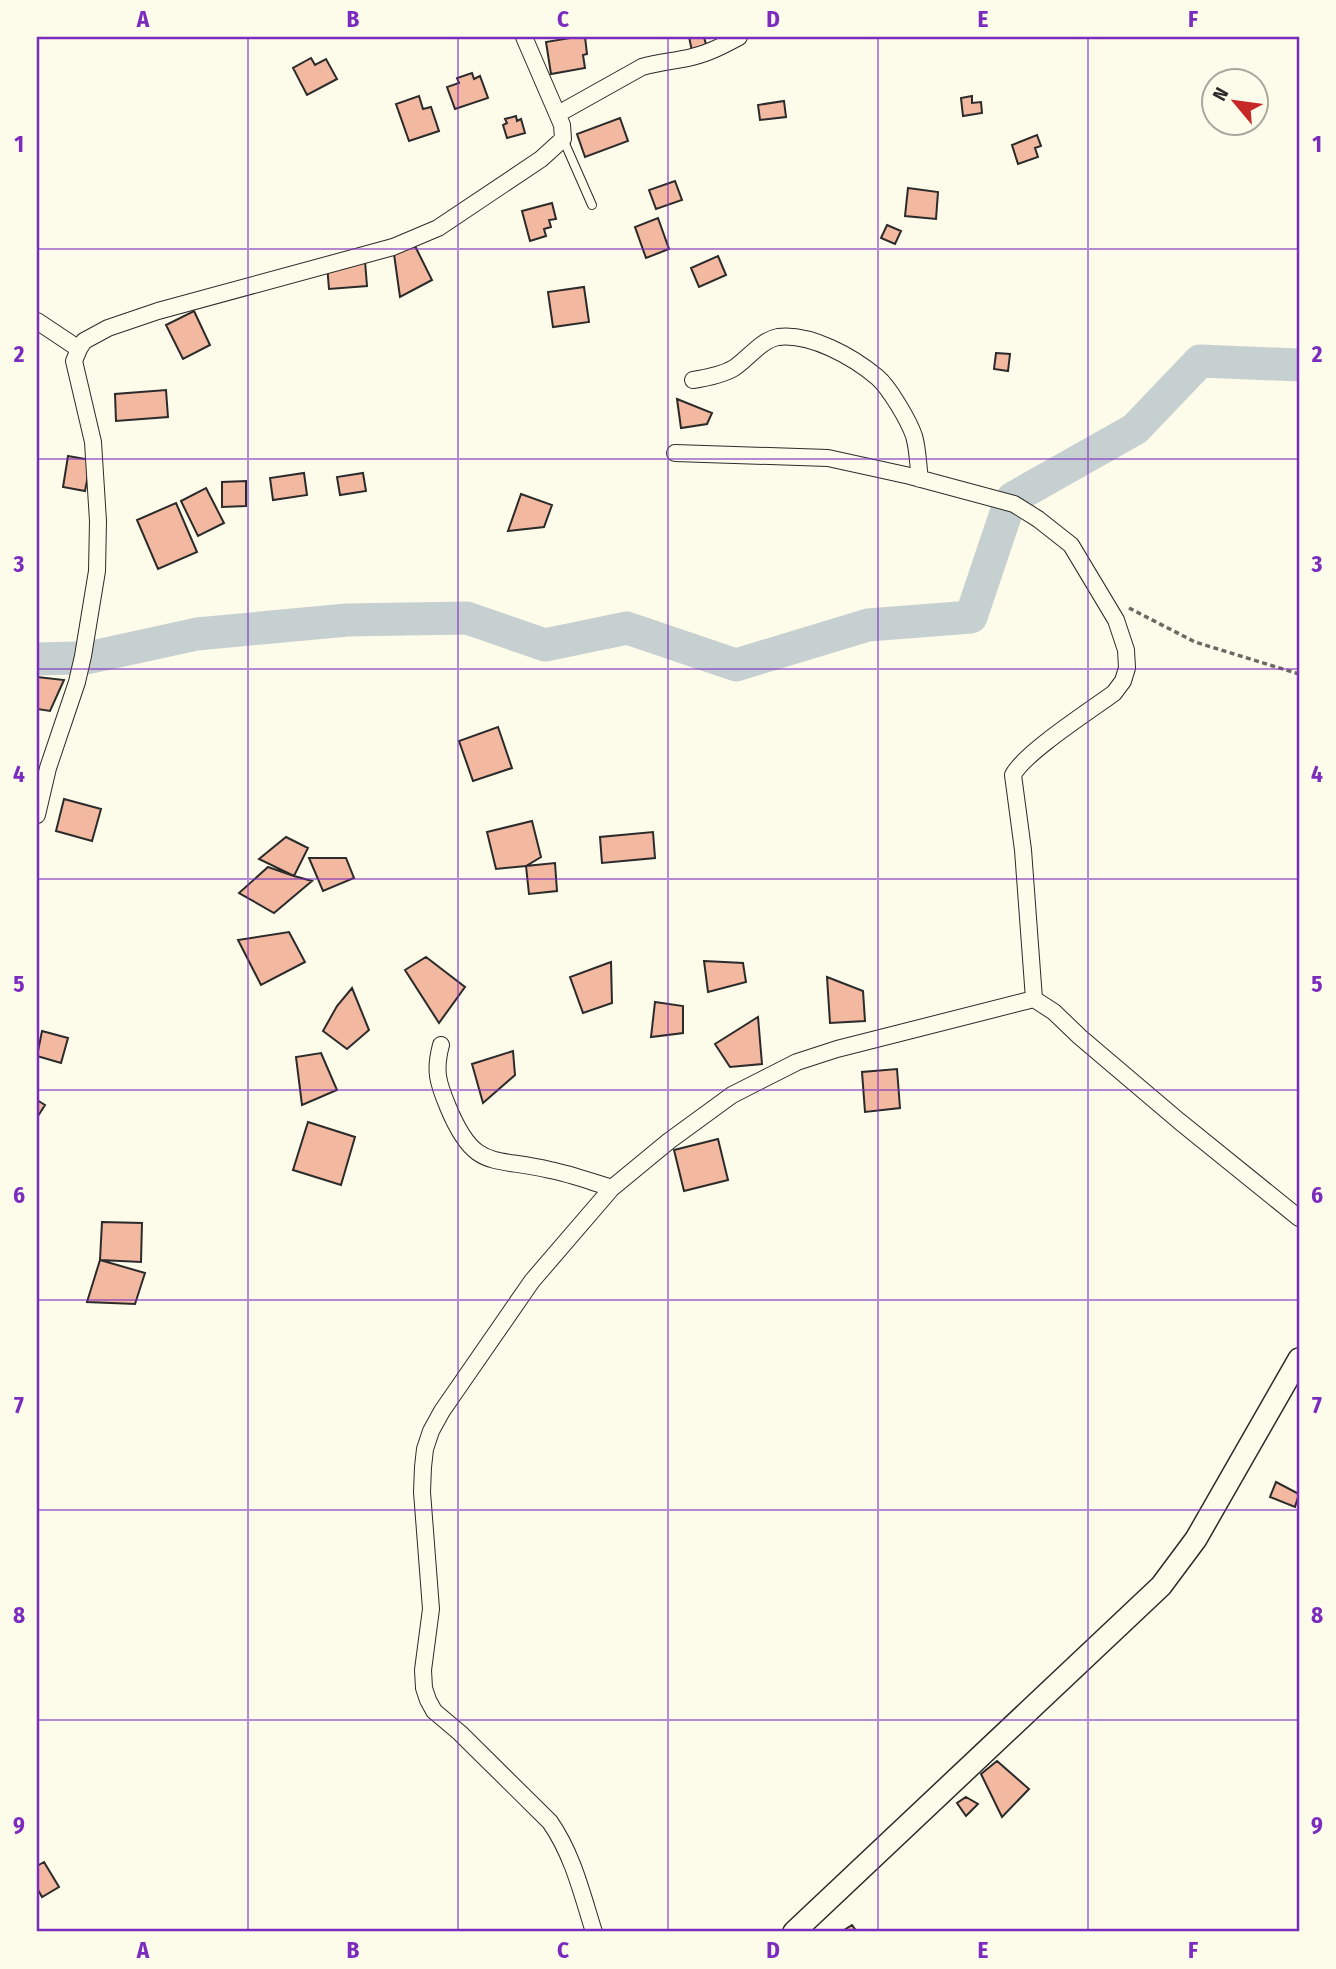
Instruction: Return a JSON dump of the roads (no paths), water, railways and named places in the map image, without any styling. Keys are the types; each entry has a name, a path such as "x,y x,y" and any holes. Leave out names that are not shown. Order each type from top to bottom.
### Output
{"street":[{"path":"37,815 48,768 77,682 97,571 98,522 93,442 74,361 84,341 120,324 158,311 393,247 438,228 541,159 563,139 562,125 524,37"},
{"path":"558,114 642,67 691,57 722,47 739,37"},
{"path":"37,321 79,349"},
{"path":"693,380 733,368 777,337 818,342 878,378 899,407 914,437 920,479"},
{"path":"676,453 828,458 920,479 1014,504 1071,545 1116,620 1126,650 1127,668 1123,681 1114,693 1024,761 1013,775 1023,850 1034,999"},
{"path":"594,1932 569,1855 550,1822 435,1711 428,1700 422,1670 431,1609 422,1493 425,1449 442,1411 532,1281 612,1188 669,1141 732,1096 797,1062 837,1049 1034,999 1054,1012 1179,1121 1299,1218"},
{"path":"441,1045 436,1072 439,1084 450,1111 473,1150 500,1162 548,1169 612,1188"},
{"path":"794,1932 1161,1586 1196,1539 1299,1359"}],"lane":[{"path":"563,139 592,205"}],"waterway":[{"path":"1013,498 1135,429 1200,361 1299,365"},
{"path":"87,658 197,634 347,620 467,618 545,645 627,628 736,665 868,625 971,617 1008,507"},
{"path":"37,659 77,658"}]}
